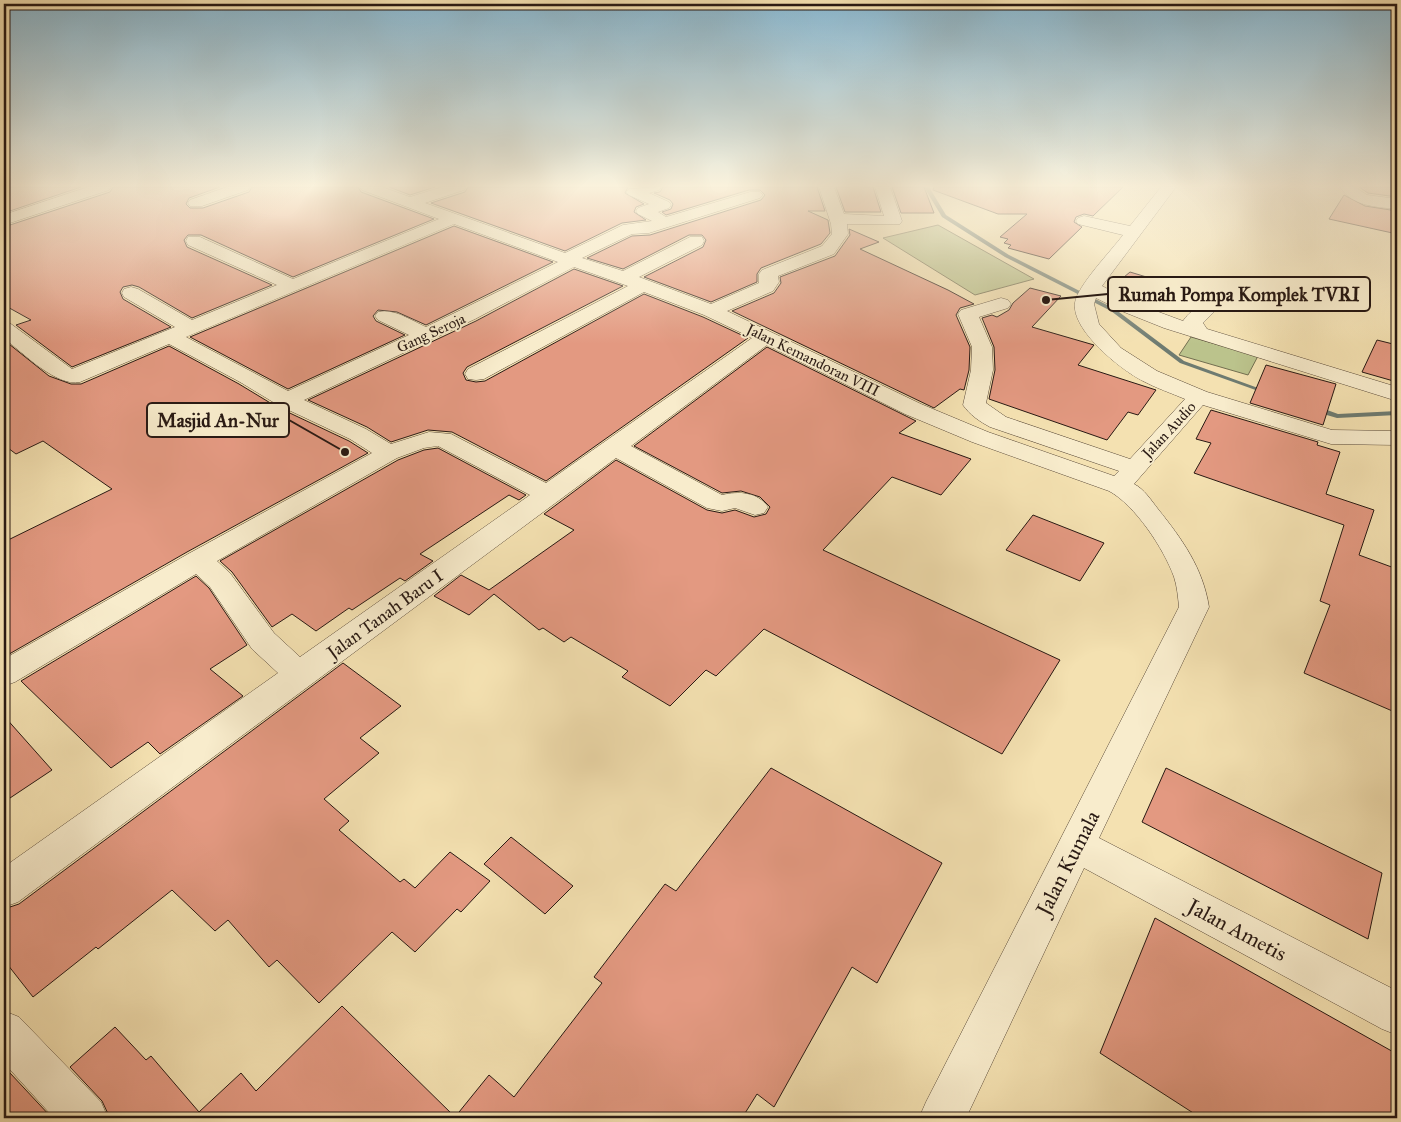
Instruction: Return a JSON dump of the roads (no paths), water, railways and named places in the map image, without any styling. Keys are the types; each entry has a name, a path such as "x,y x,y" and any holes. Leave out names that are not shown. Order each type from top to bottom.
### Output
{"street":[{"path":"4,328 70,377 403,239"},
{"name":"Jalan Kemandoran VIII","path":"513,239 634,281 711,311 913,409 980,437 1126,477 1130,492 1181,560 1193,589 1194,607"},
{"name":"Gang Seroja","path":"286,400 468,315 608,239"},
{"path":"711,311 766,287 770,282 768,274 828,250 836,239"},
{"path":"1128,239 1088,295 1200,333 1397,394"},
{"path":"476,374 634,281 696,241"},
{"path":"194,242 291,285"},
{"path":"131,293 191,328"},
{"name":"Jalan Audio","path":"1088,295 1090,326 1114,352 1149,376 1199,397 1126,477"},
{"path":"1001,304 968,314 982,347 982,370 974,405 998,422 1126,477"},
{"path":"1200,333 1193,324 1193,321 1208,308"},
{"path":"385,316 426,334"},
{"path":"170,337 248,377 286,400 358,434 389,453"},
{"name":"Jalan Tanah Baru I","path":"4,889 766,337"},
{"path":"1199,397 1331,437 1397,438"},
{"path":"4,674 198,560 389,453 422,440 443,439 549,495"},
{"path":"613,446 716,502 722,503 736,499 755,507"},
{"path":"198,560 220,580 263,641 300,675"},
{"name":"Jalan Kumala","path":"942,1118 1012,974 1078,846 1194,607"},
{"name":"Jalan Ametis","path":"1078,846 1397,1014"},
{"path":"4,1032 84,1118"}],"waterway":[{"path":"981,239 1007,256 1113,310 1182,362 1266,392"},
{"path":"1316,409 1337,416 1397,413"}],"place":[{"name":"Rumah Pompa Komplek TVRI","path":"1046,300"},
{"name":"Masjid An-Nur","path":"345,452"}]}
